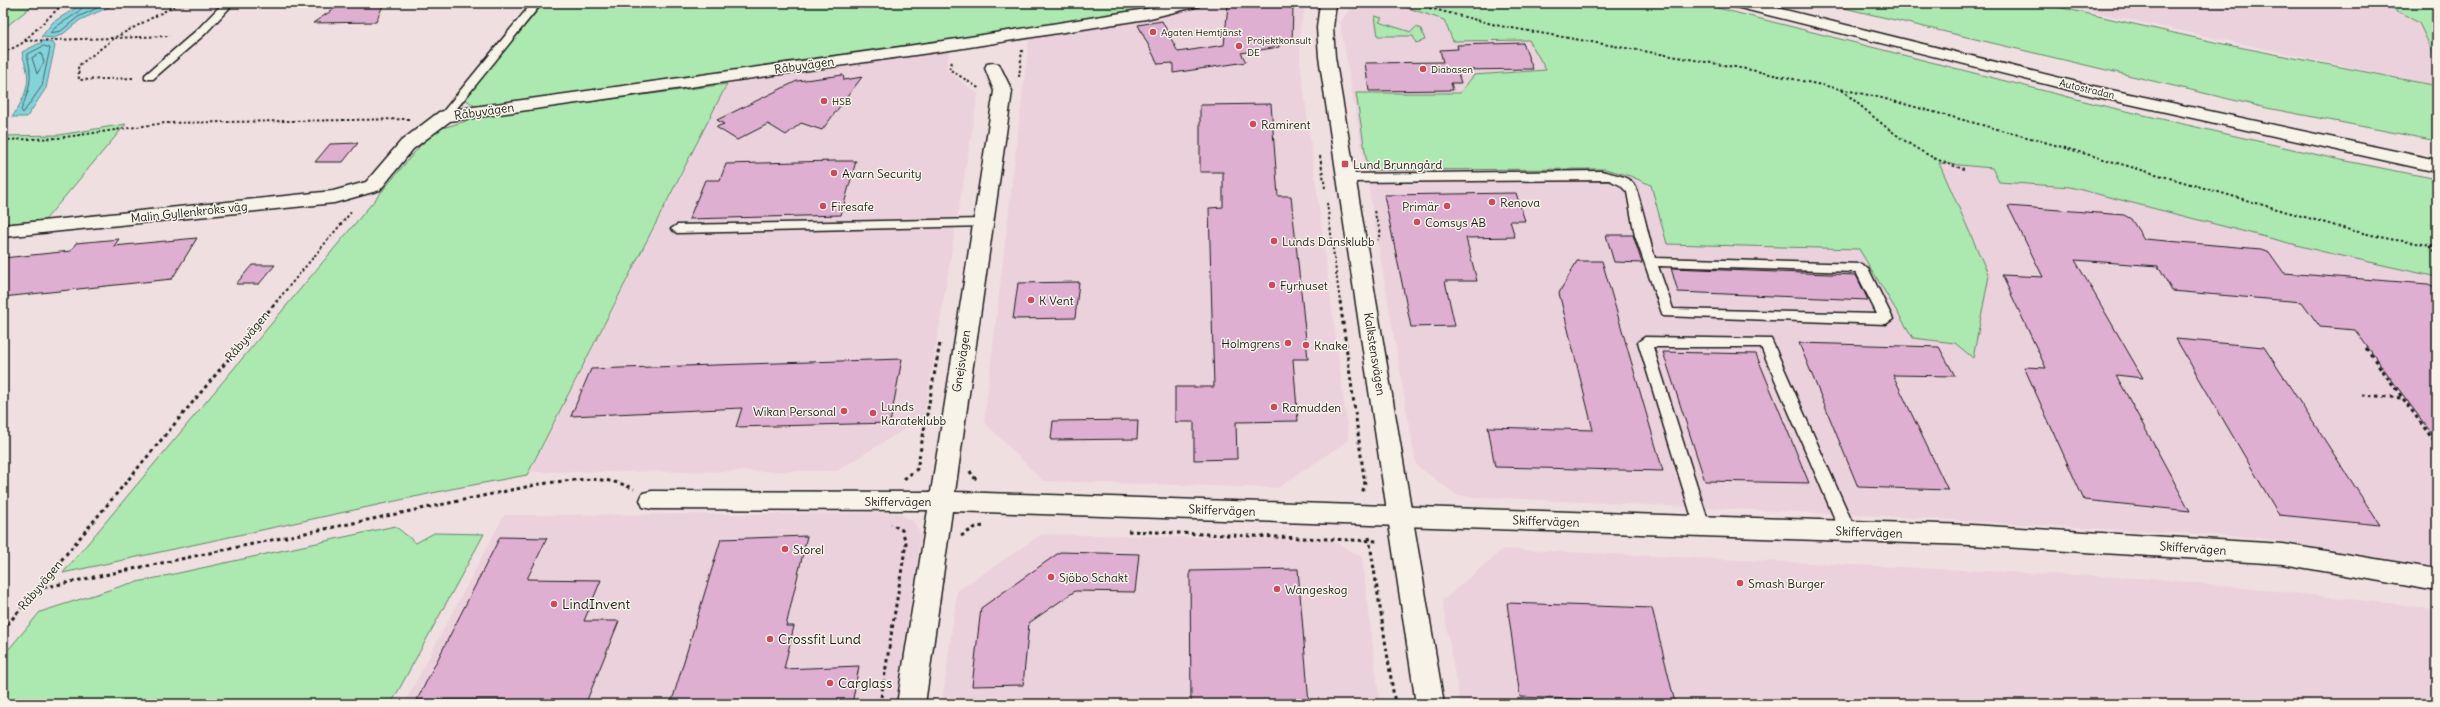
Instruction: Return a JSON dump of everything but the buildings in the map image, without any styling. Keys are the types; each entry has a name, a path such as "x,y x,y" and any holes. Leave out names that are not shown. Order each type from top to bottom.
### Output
{"main road":[{"name":"Råbyvägen","path":"373,186 407,145 445,116 957,44 1146,14 1193,3"},
{"name":"Kalkstensvägen","path":"1328,3 1325,28 1328,57 1430,704"},
{"name":"Autostradan","path":"1738,3 2108,94 2437,166"},
{"name":"Autostradan","path":"1786,3 2202,103 2437,152"},
{"name":"Gnejsvägen","path":"910,704 1003,91 992,68"},
{"name":"Malin Gyllenkroks väg","path":"3,231 334,197 373,186"},
{"name":"Skiffervägen","path":"652,500 1364,500 1399,515 1702,527 1978,535 2283,554 2437,580"}],"lane":[{"path":"150,77 197,36 230,3"},
{"path":"445,116 537,3"},
{"path":"1347,178 1602,175 1618,179 1629,186 1634,194 1635,209 1650,262 1668,313 1886,319 1861,268 1650,262"},
{"path":"677,229 982,223"},
{"path":"1702,527 1645,342 1766,342 1848,531"}],"path":[{"path":"3,53 25,41 64,3"},
{"path":"150,77 79,80 78,66 93,52 116,37 180,3"},
{"path":"1410,3 1500,26 1746,69 1918,107 2350,230 2437,246"},
{"path":"25,41 116,37 197,36"},
{"path":"1018,82 1022,46"},
{"path":"954,56 949,70 985,91"},
{"path":"1840,89 1869,111 1894,135 1947,166 1964,169"},
{"path":"3,140 58,138 165,123 217,120 398,120 445,116"},
{"path":"1319,149 1325,190"},
{"name":"Råbyvägen","path":"3,630 373,186"},
{"path":"1326,196 1366,485 1364,500 1395,704"},
{"path":"2430,245 2437,254"},
{"path":"880,704 906,542 902,530 894,524 880,523 889,481 909,477 917,469 941,339"},
{"path":"2366,348 2437,445"},
{"path":"2362,395 2403,398"},
{"path":"968,467 973,477 982,481"},
{"path":"37,589 540,484 576,480 625,483 652,500"},
{"path":"959,540 976,527 990,525"},
{"path":"1125,531 1377,541"}],"shaded area":[{"path":"1213,3 1306,3 1300,28 1300,61 1349,440 1278,488 1043,481 984,422 1029,38 1119,25"},
{"name":"Diabasen","path":"1354,3 1385,3 1505,34 1881,117 2437,264 2437,567 2260,538 1879,516 1458,496 1416,465 1340,22"},
{"path":"2052,3 2383,3 2419,23 2437,61 2437,86"},
{"path":"950,50 946,69 978,94 924,417 837,471 530,472 728,84"},
{"path":"898,513 914,522 921,535 895,704 404,704 504,515"},
{"path":"1042,534 1331,540 1362,557 1380,704 942,704 957,591"},
{"path":"1503,549 2159,579 2406,605 2437,611 2437,704 1460,704 1442,601"}],"green space":[{"path":"3,3 36,3 3,29"},
{"path":"544,3 1168,3 1133,12 868,52 476,107 465,99"},
{"path":"1393,3 1698,3 2100,105 2336,159 2437,179 2437,277 2320,251 2070,187 1999,182 1992,168 1939,163 1989,276 1973,358 1955,343 1913,338 1859,249 1667,244 1651,185 1630,176 1605,169 1368,170 1356,93 1460,93 1474,75 1546,70 1529,40 1453,41 1444,20"},
{"path":"1823,3 2040,3 2223,44 2437,86 2437,141 2267,108"},
{"path":"2383,3 2437,3 2437,61 2419,23"},
{"path":"1375,16 1382,18 1379,22 1411,32 1416,27 1421,29 1425,40 1416,43 1413,36 1378,36"},
{"path":"727,84 527,475 451,489 63,573 424,141 439,129 483,116"},
{"path":"126,124 45,220 3,224 3,136 59,135"},
{"path":"395,526 416,543 434,533 484,534 391,704 3,704 3,656 40,612 128,584"}],"water":[{"path":"84,3 118,3 80,20 63,34 54,38 41,37 53,22"},
{"path":"44,41 53,43 55,46 46,88 27,117 12,117 19,107 27,84 28,77 22,52"}],"place":[{"name":"Agaten Hemtjänst","path":"1153,32"},
{"name":"Projektkonsult DE","path":"1239,46"},
{"name":"Diabasen","path":"1423,69"},
{"name":"HSB","path":"824,101"},
{"name":"Ramirent","path":"1253,124"},
{"name":"Lund Brunngård","path":"1345,164"},
{"name":"Avarn Security","path":"834,173"},
{"name":"Renova","path":"1492,202"},
{"name":"Firesafe","path":"823,206"},
{"name":"Primär","path":"1447,206"},
{"name":"Comsys AB","path":"1417,222"},
{"name":"Lunds Dansklubb","path":"1274,241"},
{"name":"Fyrhuset","path":"1272,285"},
{"name":"K Vent","path":"1031,300"},
{"name":"Holmgrens","path":"1288,343"},
{"name":"Knake","path":"1306,345"},
{"name":"Ramudden","path":"1274,407"},
{"name":"Wikan Personal","path":"844,411"},
{"name":"Lunds Karateklubb","path":"873,413"},
{"name":"Storel","path":"785,549"},
{"name":"Sjöbo Schakt","path":"1051,577"},
{"name":"Smash Burger","path":"1740,583"},
{"name":"Wangeskog","path":"1277,589"},
{"name":"LindInvent","path":"554,604"},
{"name":"Crossfit Lund","path":"770,639"},
{"name":"Carglass","path":"830,683"}]}
